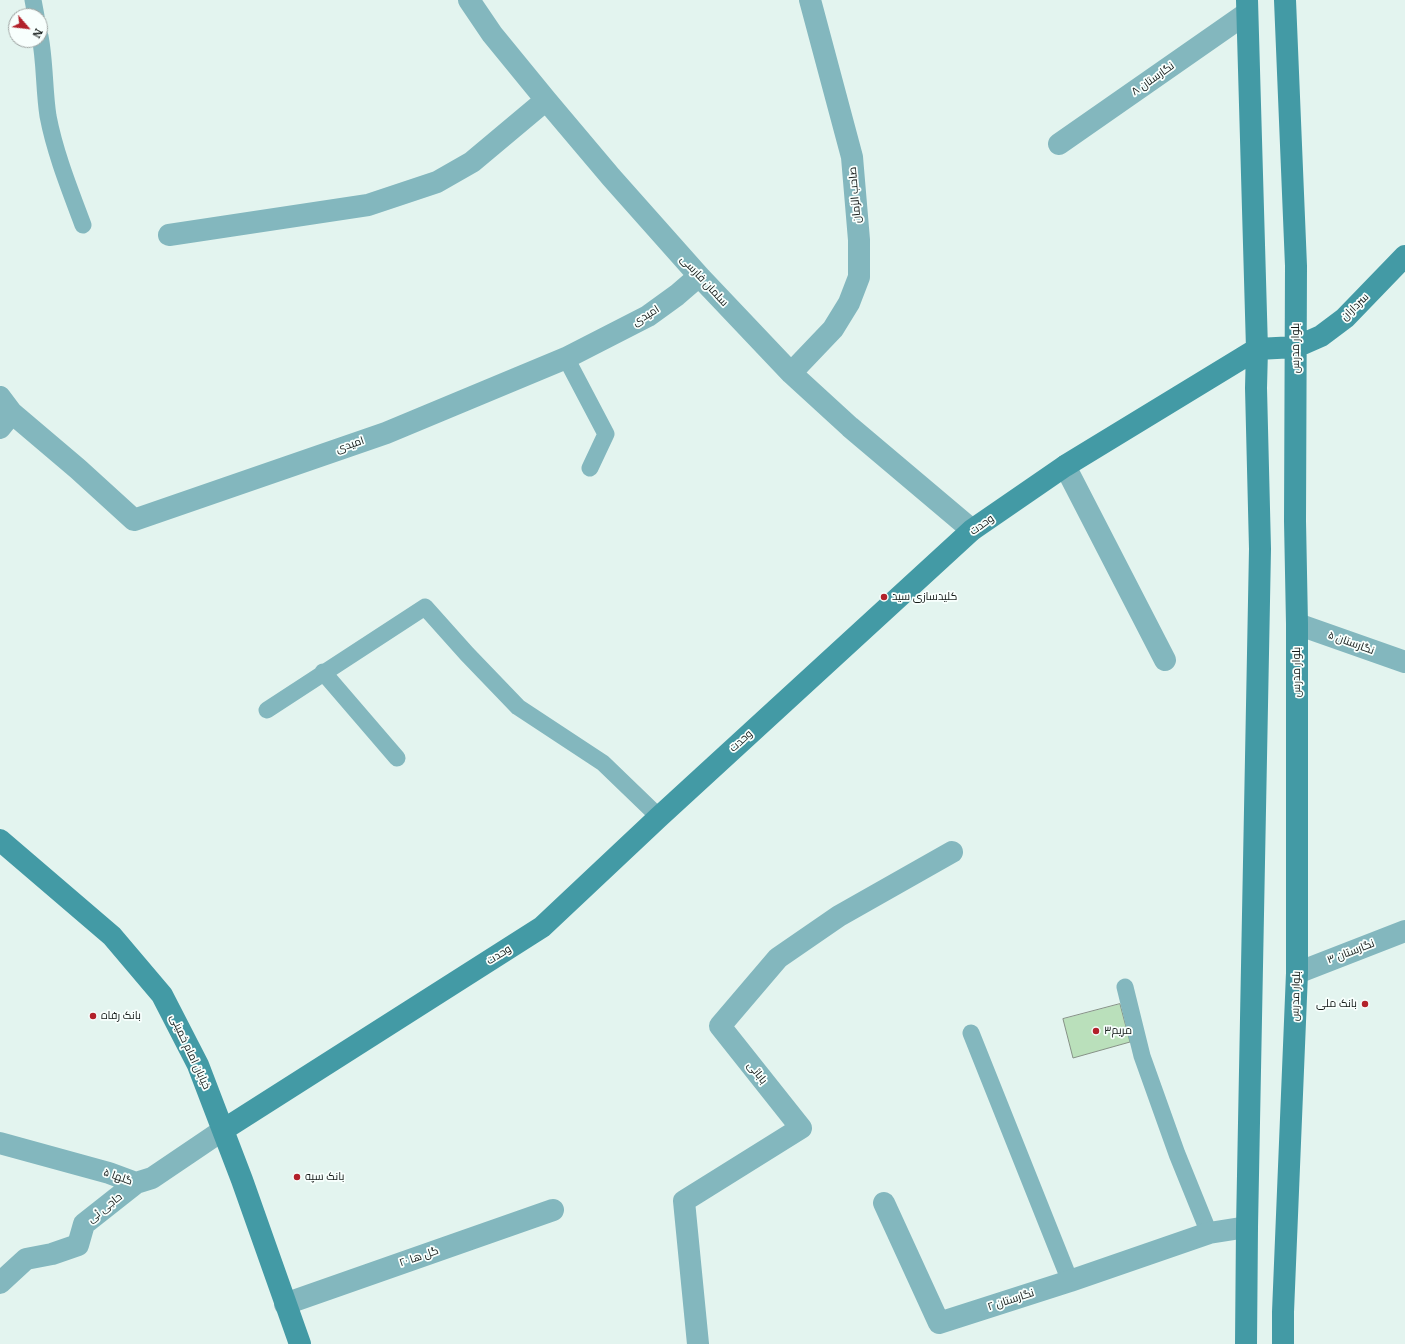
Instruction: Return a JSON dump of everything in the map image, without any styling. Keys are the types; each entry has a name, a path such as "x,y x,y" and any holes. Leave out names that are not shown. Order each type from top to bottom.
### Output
{"main road":[{"name":"بلوار مدرس","path":"1283,1344 1283,1305 1297,973 1297,624 1295,522 1296,266 1285,0"},
{"path":"1246,1344 1260,549 1256,388 1257,349 1247,7"},
{"name":"سرداران","path":"1296,347 1321,336 1345,318 1405,256"},
{"path":"1257,349 1296,347"},
{"name":"وحدت","path":"223,1130 542,927 659,816 972,530 1065,466 1257,349"},
{"name":"خیابان امام خمینی","path":"0,840 112,936 162,995 198,1065 300,1344"}],"street":[{"name":"سلمان فارسی","path":"469,0 492,34 610,177 699,276 791,373 850,427 972,530"},
{"name":"صاحب الزمان","path":"791,373 833,329 849,303 859,276 859,240 852,157 810,0"},
{"name":"نگارستان ۸","path":"1059,144 1247,7"},
{"path":"169,235 368,205 437,182 472,162 546,100"},
{"name":"امیدی","path":"4,413 78,469 134,520 386,433 566,358 648,316 677,295 699,276"},
{"path":"1065,466 1165,660"},
{"name":"نگارستان ۵","path":"1297,624 1405,662"},
{"name":"بابائی","path":"698,1344 684,1201 801,1128 720,1026 778,958 839,916 952,852"},
{"name":"نگارستان ۳","path":"1297,973 1405,931"},
{"name":"گلها ۵","path":"0,1143 109,1173 136,1183 152,1178 223,1130"},
{"name":"حاجی ئی","path":"0,1283 26,1258 52,1254 78,1245 84,1224 136,1183"},
{"name":"نگارستان ۲","path":"884,1202 939,1323 1070,1281 1209,1232 1248,1227"},
{"name":"گل ها ۲۰","path":"285,1304 553,1210"}],"lane":[{"path":"42,48 48,116 62,168 83,225"},
{"path":"566,358 606,434 590,468"},
{"path":"267,710 323,672 425,607 467,654 518,707 603,763 659,816"},
{"path":"323,672 397,758"},
{"path":"1125,987 1142,1056 1177,1154 1209,1232"},
{"path":"971,1033 1070,1281"}],"building":[{"name":"مریم۳","path":"1120,1004 1130,1042 1073,1058 1063,1019"}],"place":[{"name":"کلیدسازی سید","path":"884,597"},
{"name":"بانک ملی","path":"1365,1004"},
{"name":"بانک رفاه","path":"93,1016"},
{"name":"مریم۳","path":"1096,1031"},
{"name":"بانک سپه","path":"297,1177"}]}
